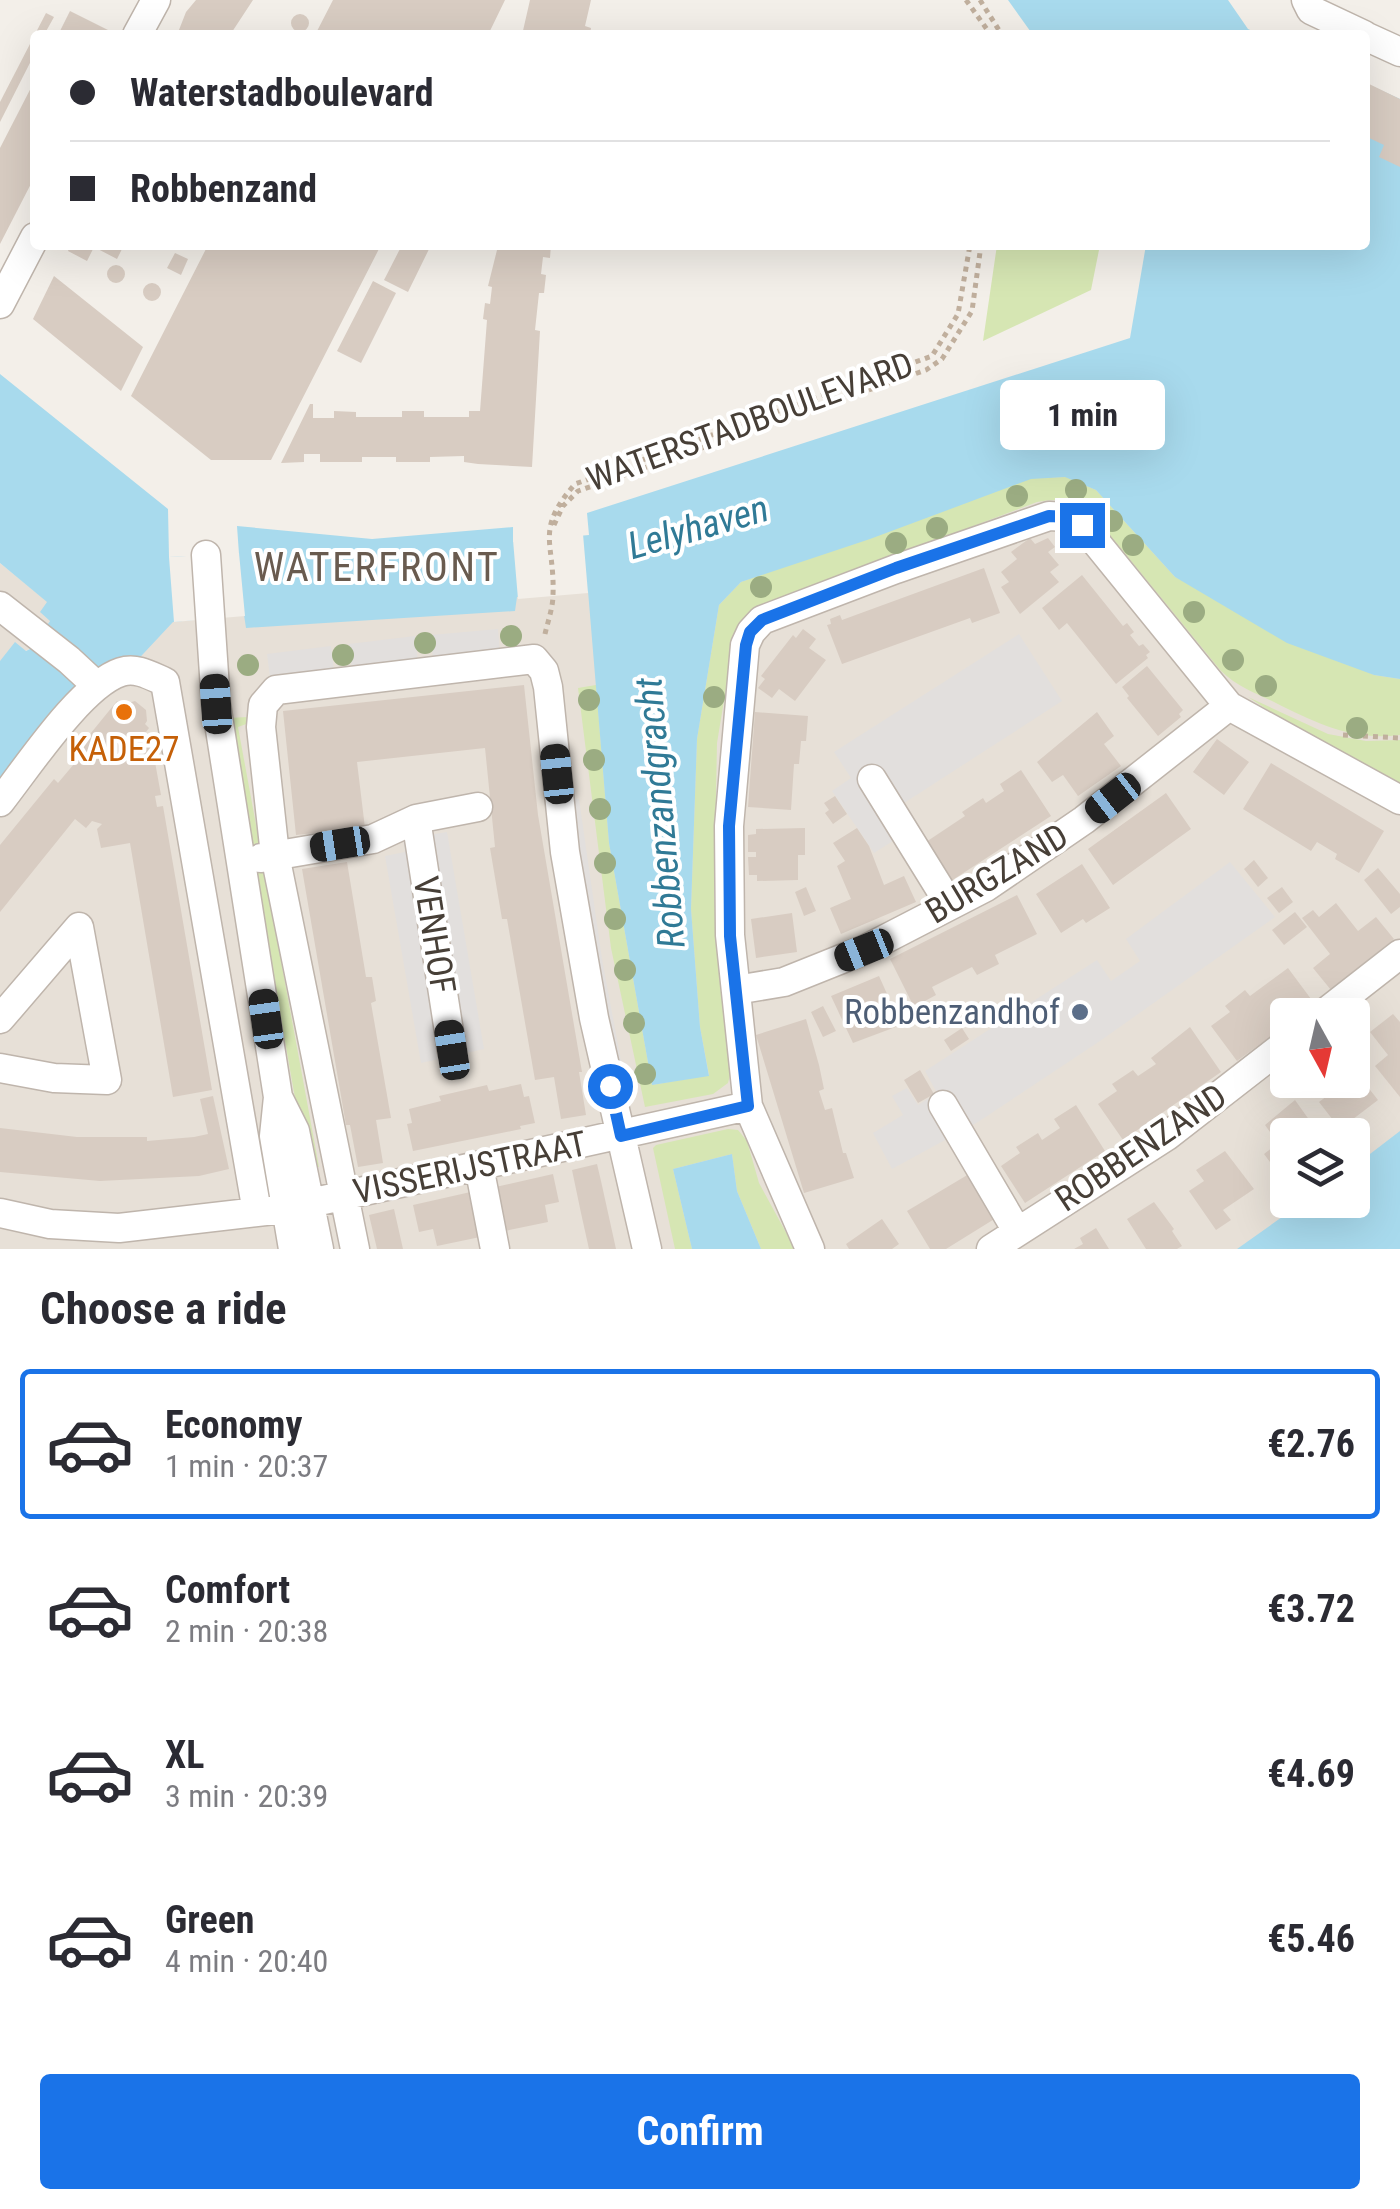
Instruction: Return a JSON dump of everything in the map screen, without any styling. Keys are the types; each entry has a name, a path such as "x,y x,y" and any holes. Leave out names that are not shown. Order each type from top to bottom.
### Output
{"street":[{"path":"140,30 156,0"},
{"path":"1306,0 1311,10 1353,30"},
{"path":"1370,38 1400,52"},
{"path":"0,304 30,247"},
{"path":"810,1249 748,1106 730,936 729,826 746,645 750,632 762,620 896,568 1049,516 1067,517 1082,525 1229,706 1400,800"},
{"path":"206,555 216,704 278,1097 295,1131 283,1208 318,1249"},
{"path":"0,606 97,686"},
{"path":"355,1249 276,854 263,705 276,690 534,659 544,671 548,687 565,852 594,1018 647,1249"},
{"path":"0,802 89,691 122,672 142,671 165,682 293,1249"},
{"name":"BURGZAND","path":"736,990 784,982 864,950 986,887 1084,820 1229,706"},
{"path":"872,778 950,905"},
{"name":"VENHOF","path":"242,863 373,839 416,819 478,807"},
{"name":"VENHOF","path":"416,819 452,1050"},
{"path":"0,1019 80,926 107,1080 54,1078 0,1068"},
{"path":"1344,998 1400,954"},
{"name":"ROBBENZAND","path":"991,1249 1167,1136 1270,1056"},
{"path":"943,1105 1017,1231"},
{"name":"VISSERIJSTRAAT","path":"0,1214 50,1224 119,1228 283,1208 748,1106"},
{"path":"478,1166 495,1249"}],"path":[{"path":"966,0 987,30"},
{"path":"980,0 999,30"},
{"name":"WATERSTADBOULEVARD","path":"534,659 544,637 553,596 548,536 555,506 575,484 932,356 958,314 969,250"},
{"path":"548,536 563,506 578,492 926,370 942,359 972,311 980,250"}],"shaded area":[{"path":"1116,415 1400,526 1400,1249 0,1249 0,786 141,617 677,555"},
{"path":"0,563 48,602 50,621 30,649 0,661"},
{"path":"498,629 500,653 433,660 431,635"},
{"path":"1019,634 1062,701 901,805 915,827 874,853 832,791 851,778 834,752"},
{"path":"415,636 418,662 352,670 349,644"},
{"path":"331,646 334,670 270,678 267,654"},
{"path":"579,799 625,1082 616,1085 569,800"},
{"path":"447,832 484,1049 421,1063 385,856 405,852 403,839"},
{"name":"Robbenzandhof","path":"1230,862 1275,917 978,1122 892,1169 873,1133 903,1115 892,1096 907,1088 918,1105 937,1093 925,1071 1097,960 1111,981 1140,961 1126,939"}],"green space":[{"path":"996,250 1099,250 1091,290 983,341"},
{"path":"1066,477 1096,490 1175,577 1374,675 1400,679 1400,735 1366,735 1335,729 1234,681 1221,671 1091,512 1065,501 1037,502 768,603 750,613 734,640 717,743 714,895 731,1071 728,1083 713,1094 645,1107 611,948 578,688 596,685 609,843 652,1085 709,1075 700,1027 691,909 697,739 719,605 741,582 1031,478"},
{"path":"1248,697 1328,734 1366,741 1400,740 1400,788 1334,753"},
{"path":"248,717 249,723 238,727 319,1167 307,1166 228,718"},
{"path":"728,1129 738,1130 747,1141 759,1183 795,1249 761,1249 737,1191 732,1154 673,1169 692,1249 675,1249 653,1148"}],"water":[{"path":"1008,0 1228,0 1250,30 1029,30"},
{"path":"1370,85 1400,99 1400,679 1374,675 1287,643 1175,577 1096,490 1065,477 1031,479 741,582 719,605 697,739 691,909 700,1027 709,1076 652,1085 609,843 588,591 517,597 515,611 246,628 244,615 173,622 0,807 0,661 15,642 26,651 30,649 50,621 40,612 47,602 0,563 0,374 168,509 169,557 239,554 237,526 372,539 513,527 513,542 589,535 587,513 1130,338 1145,250 1370,250"},
{"path":"1400,1131 1400,1249 1237,1249 1281,1218 1370,1218 1370,1154"},
{"path":"732,1154 737,1191 761,1249 692,1249 673,1169"}],"pier":[{"path":"583,534 588,593 518,599 513,540"},
{"path":"239,553 245,616 174,622 169,557"}],"building":[{"path":"196,0 253,0 233,30 179,30"},
{"path":"333,0 505,0 490,30 318,30"},
{"path":"530,0 591,0 585,26 591,30 523,30"},
{"path":"70,11 108,30 60,30"},
{"path":"46,13 54,17 47,30 37,30"},
{"path":"294,17 306,17 306,29 294,29"},
{"path":"30,44 30,63 0,122 0,102"},
{"path":"1370,84 1400,99 1400,167 1379,157 1384,145 1370,138"},
{"path":"30,90 30,186 0,244 0,148"},
{"path":"68,250 92,250 87,261"},
{"path":"100,250 122,250 117,259"},
{"path":"205,250 378,250 271,460 211,460 131,396"},
{"path":"399,250 429,250 408,292 384,280"},
{"path":"497,250 551,250 550,258 543,257 541,274 546,275 544,293 539,293 535,330 540,331 532,467 464,462 464,456 430,457 430,462 362,457 362,462 320,462 320,454 304,454 304,462 281,463 310,404 313,418 334,418 334,411 356,412 356,417 402,417 402,411 424,411 424,417 469,417 469,411 480,411 487,320 483,319 492,287 488,286"},
{"path":"175,253 188,259 181,275 167,268"},
{"path":"116,265 125,274 116,283 107,274"},
{"path":"54,276 143,347 121,391 33,319"},
{"path":"373,281 396,293 361,363 337,351"},
{"path":"152,283 161,292 152,301 143,292"},
{"path":"1030,538 1035,544 1048,538 1055,547 1048,552 1059,565 1050,572 1059,582 1020,614 1001,587 1009,582 1001,572 1017,559 1011,552"},
{"path":"984,568 1000,613 972,623 970,618 842,664 827,625 831,624 830,619 840,615 842,620"},
{"path":"1082,575 1123,626 1127,623 1139,646 1143,644 1150,652 1116,684 1067,623 1059,630 1042,608"},
{"path":"803,629 816,639 809,648 826,660 795,701 779,689 772,698 758,688 765,679 761,676 793,635 796,638"},
{"path":"1147,666 1183,710 1181,717 1158,736 1122,687"},
{"path":"524,685 538,815 586,1115 561,1119 554,1077 535,1080 507,919 502,919 490,848 495,847 485,748 357,762 365,828 296,835 283,711"},
{"path":"117,701 121,705 135,701 146,710 145,724 149,728 143,736 153,751 161,795 155,796 157,807 163,806 212,1090 173,1097 130,843 101,848 97,829 102,824 92,821 86,828 75,819 0,912 0,845 54,779 58,783 74,764 69,760"},
{"path":"755,712 808,716 806,741 801,741 799,764 794,764 791,810 748,807"},
{"path":"1097,712 1114,736 1104,744 1121,766 1078,796 1063,775 1052,782 1037,762"},
{"path":"1217,739 1249,762 1224,795 1193,772"},
{"path":"1271,763 1384,831 1359,873 1317,842 1311,851 1243,809"},
{"path":"1021,770 1051,816 951,881 926,842 965,816 962,812 983,798 986,803 1004,791 1000,784"},
{"path":"1166,793 1191,829 1113,885 1088,849"},
{"path":"835,796 847,814 833,824 825,813 829,810 824,803"},
{"path":"805,828 805,855 798,855 798,880 757,881 757,875 749,875 748,857 756,857 756,852 748,852 748,835 756,834 756,829"},
{"path":"857,828 869,846 884,885 904,876 916,902 841,934 830,908 851,899 837,866 845,861 833,843"},
{"path":"1254,860 1268,878 1258,887 1244,869"},
{"path":"347,862 366,977 372,977 376,1001 371,1003 391,1118 376,1120 383,1163 358,1167 350,1125 346,1125 302,869"},
{"path":"1082,864 1110,908 1061,933 1036,894"},
{"path":"1378,868 1400,894 1400,907 1391,914 1364,880"},
{"path":"806,887 816,911 804,916 795,892"},
{"path":"1282,887 1293,902 1279,913 1267,898"},
{"path":"1017,895 1037,934 995,955 999,964 977,975 972,967 932,987 936,995 914,1007 890,959"},
{"path":"1336,903 1358,931 1376,917 1394,939 1331,990 1313,968 1330,954 1302,918 1313,910 1319,917"},
{"path":"1295,912 1307,927 1284,945 1272,930"},
{"path":"792,913 797,952 756,958 751,919"},
{"path":"1288,968 1310,998 1270,998 1270,1037 1237,1061 1211,1026 1230,1012 1225,1006 1245,990 1250,996"},
{"path":"879,976 901,1025 853,1043 831,996"},
{"path":"823,1006 836,1031 823,1037 811,1012"},
{"path":"1393,1014 1400,1022 1400,1097 1375,1066 1388,1055 1370,1032"},
{"path":"806,1019 824,1089 819,1091 825,1110 832,1108 854,1178 804,1193 756,1035"},
{"path":"1190,1027 1221,1072 1123,1140 1098,1104 1117,1091 1112,1084 1133,1070 1138,1076 1156,1064 1151,1058"},
{"path":"962,1028 969,1039 951,1051 944,1040"},
{"path":"920,1070 934,1094 918,1103 904,1080"},
{"path":"521,1084 524,1097 529,1096 535,1123 413,1151 407,1124 412,1123 409,1109 441,1101 439,1096 487,1085 489,1091"},
{"path":"1370,1090 1378,1100 1354,1118 1331,1118 1319,1102 1324,1098 1370,1098"},
{"path":"213,1096 229,1169 199,1176 100,1181 0,1172 0,1128 77,1137 147,1137 147,1141 194,1137 208,1134 200,1099"},
{"path":"1295,1100 1308,1118 1273,1118"},
{"path":"1076,1105 1105,1151 1025,1203 1001,1166 1020,1153 1016,1147 1038,1133 1042,1140 1060,1128 1054,1119"},
{"path":"1225,1151 1254,1189 1223,1210 1231,1220 1216,1230 1189,1191 1204,1181 1196,1170"},
{"path":"597,1164 616,1249 589,1249 572,1170"},
{"path":"553,1174 559,1202 545,1205 548,1222 500,1232 491,1188"},
{"path":"969,1174 996,1218 946,1249 930,1249 907,1211"},
{"path":"475,1191 485,1236 437,1246 433,1229 419,1232 413,1205"},
{"path":"1154,1202 1174,1229 1182,1246 1177,1249 1146,1249 1127,1219"},
{"path":"394,1209 403,1249 377,1249 369,1215"},
{"path":"882,1219 899,1244 892,1249 849,1249 846,1244"},
{"path":"1096,1228 1109,1249 1074,1249 1083,1244 1080,1238"}],"place":[{"name":"KADE27","path":"124,712"},
{"name":"Robbenzandhof","path":"1080,1012"}],"district":[{"name":"WATERFRONT","path":"377,567"}],"route":[{"path":"610,1086 621,1136 748,1106 730,936 729,826 750,632 762,620 896,568 1049,516 1067,517 1082,525"}],"water label":[{"name":"Lelyhaven","path":"698,527"},
{"name":"Robbenzandgracht","path":"660,813"}]}
